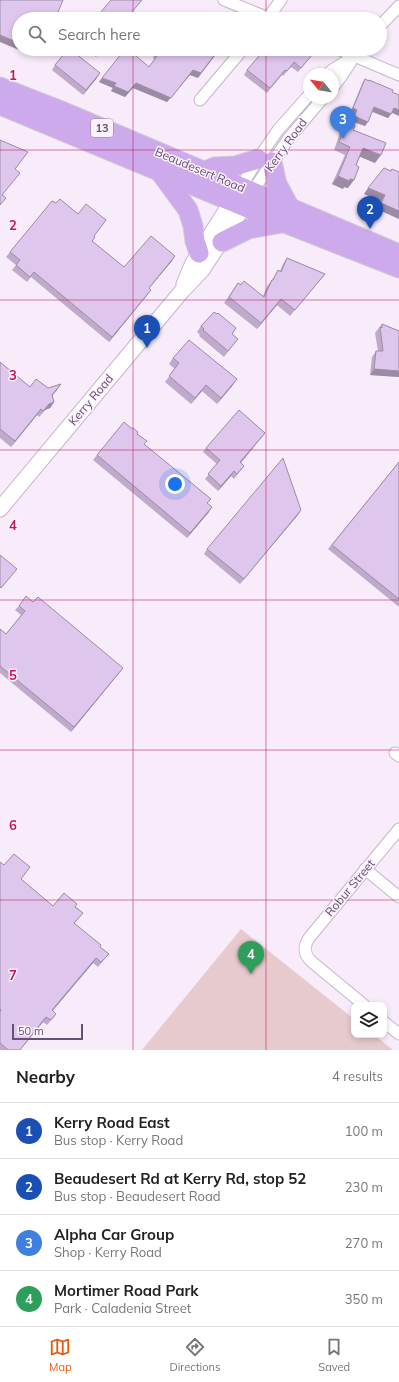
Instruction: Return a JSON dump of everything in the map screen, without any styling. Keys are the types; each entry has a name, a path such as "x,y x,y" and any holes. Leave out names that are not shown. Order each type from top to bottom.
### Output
{"highway":[{"name":"Beaudesert Road","path":"0,87 59,110 203,172 242,197"},
{"name":"Beaudesert Road","path":"0,105 160,172 242,197 287,215 399,254"},
{"path":"203,172 215,167 234,166 265,160 277,184 287,215 244,230 222,242"},
{"path":"160,172 188,210 199,253"},
{"name":"Beaudesert Road","path":"287,215 399,268"}],"street":[{"path":"224,0 252,12"},
{"path":"273,12 281,0"},
{"path":"387,19 399,6"},
{"path":"200,100 237,56"},
{"path":"335,68 353,56"},
{"path":"339,81 355,56"},
{"path":"363,56 399,75"},
{"name":"Kerry Road","path":"182,291 193,263 199,253 242,197 265,160 278,130 303,102"},
{"name":"Kerry Road","path":"265,160 296,129 318,104"},
{"name":"Kerry Road","path":"0,509 182,291 202,270 222,242 242,197"},
{"name":"Robur Street","path":"360,1002 306,956 306,944 309,938 399,829"},
{"path":"365,869 399,897"},
{"path":"387,1024 399,1034"}],"shaded area":[{"path":"241,929 351,1017 351,1038 378,1038 393,1050 142,1050"}],"building":[{"path":"0,0 63,0 58,12 12,12 12,40 0,35"},
{"path":"111,0 142,0 132,12 101,12"},
{"path":"62,56 79,56 100,73 86,90 55,65"},
{"path":"119,56 136,56 149,67 157,56 214,56 201,73 193,70 171,98 136,83 128,92 114,86 116,83 102,78"},
{"path":"259,56 311,56 301,68 294,62 270,88 247,70"},
{"path":"365,79 393,90 392,92 399,95 399,110 394,108 391,114 374,107 368,122 354,116 357,110 353,108"},
{"path":"347,123 355,126 353,130 386,143 381,155 363,148 356,165 359,167 354,180 350,179 349,181 338,176 350,147 339,142"},
{"path":"0,140 28,152 15,169 20,173 2,195 6,198 0,205"},
{"path":"384,168 399,172 399,211 381,203 385,195 368,188"},
{"path":"60,199 78,214 86,204 106,220 92,241 124,267 151,236 175,256 149,288 151,290 112,337 34,272 30,277 16,265 20,260 10,252 52,201 56,203"},
{"path":"287,258 325,274 295,310 281,299 261,323 229,297 238,283 241,285 244,281 264,297 278,270 281,272"},
{"path":"214,312 217,314 218,313 236,328 232,334 238,339 228,351 203,330 204,329 201,326"},
{"path":"382,324 399,331 399,371 374,369 376,351 383,351 380,327 382,328"},
{"path":"189,340 237,379 221,398 206,385 195,398 169,376 179,363 173,358"},
{"path":"0,362 30,387 36,379 48,388 61,384 52,395 54,402 49,404 43,411 41,409 15,441 0,429"},
{"path":"239,410 265,433 240,462 244,466 237,474 234,471 221,486 208,474 220,460 206,448"},
{"path":"124,422 138,432 137,434 147,441 144,444 211,499 207,503 212,507 190,533 97,455"},
{"path":"283,458 301,510 244,579 207,549"},
{"path":"399,462 399,599 332,545"},
{"path":"0,555 17,569 1,588 0,587"},
{"path":"26,596 33,602 38,597 123,668 74,727 0,666 0,629 6,634 25,611 19,606"},
{"path":"14,854 30,867 21,879 53,906 64,893 77,904 75,907 83,913 74,923 101,945 100,947 109,954 101,962 96,958 52,1010 56,1014 51,1020 46,1017 20,1050 8,1050 0,1043 0,862 4,865"}],"place":[{"name":"Alpha Car Group","path":"343,139"},
{"name":"Beaudesert Rd at Kerry Rd, stop 52","path":"370,229"},
{"name":"Kerry Road East","path":"147,348"},
{"name":"Mortimer Road Park","path":"251,974"}]}
